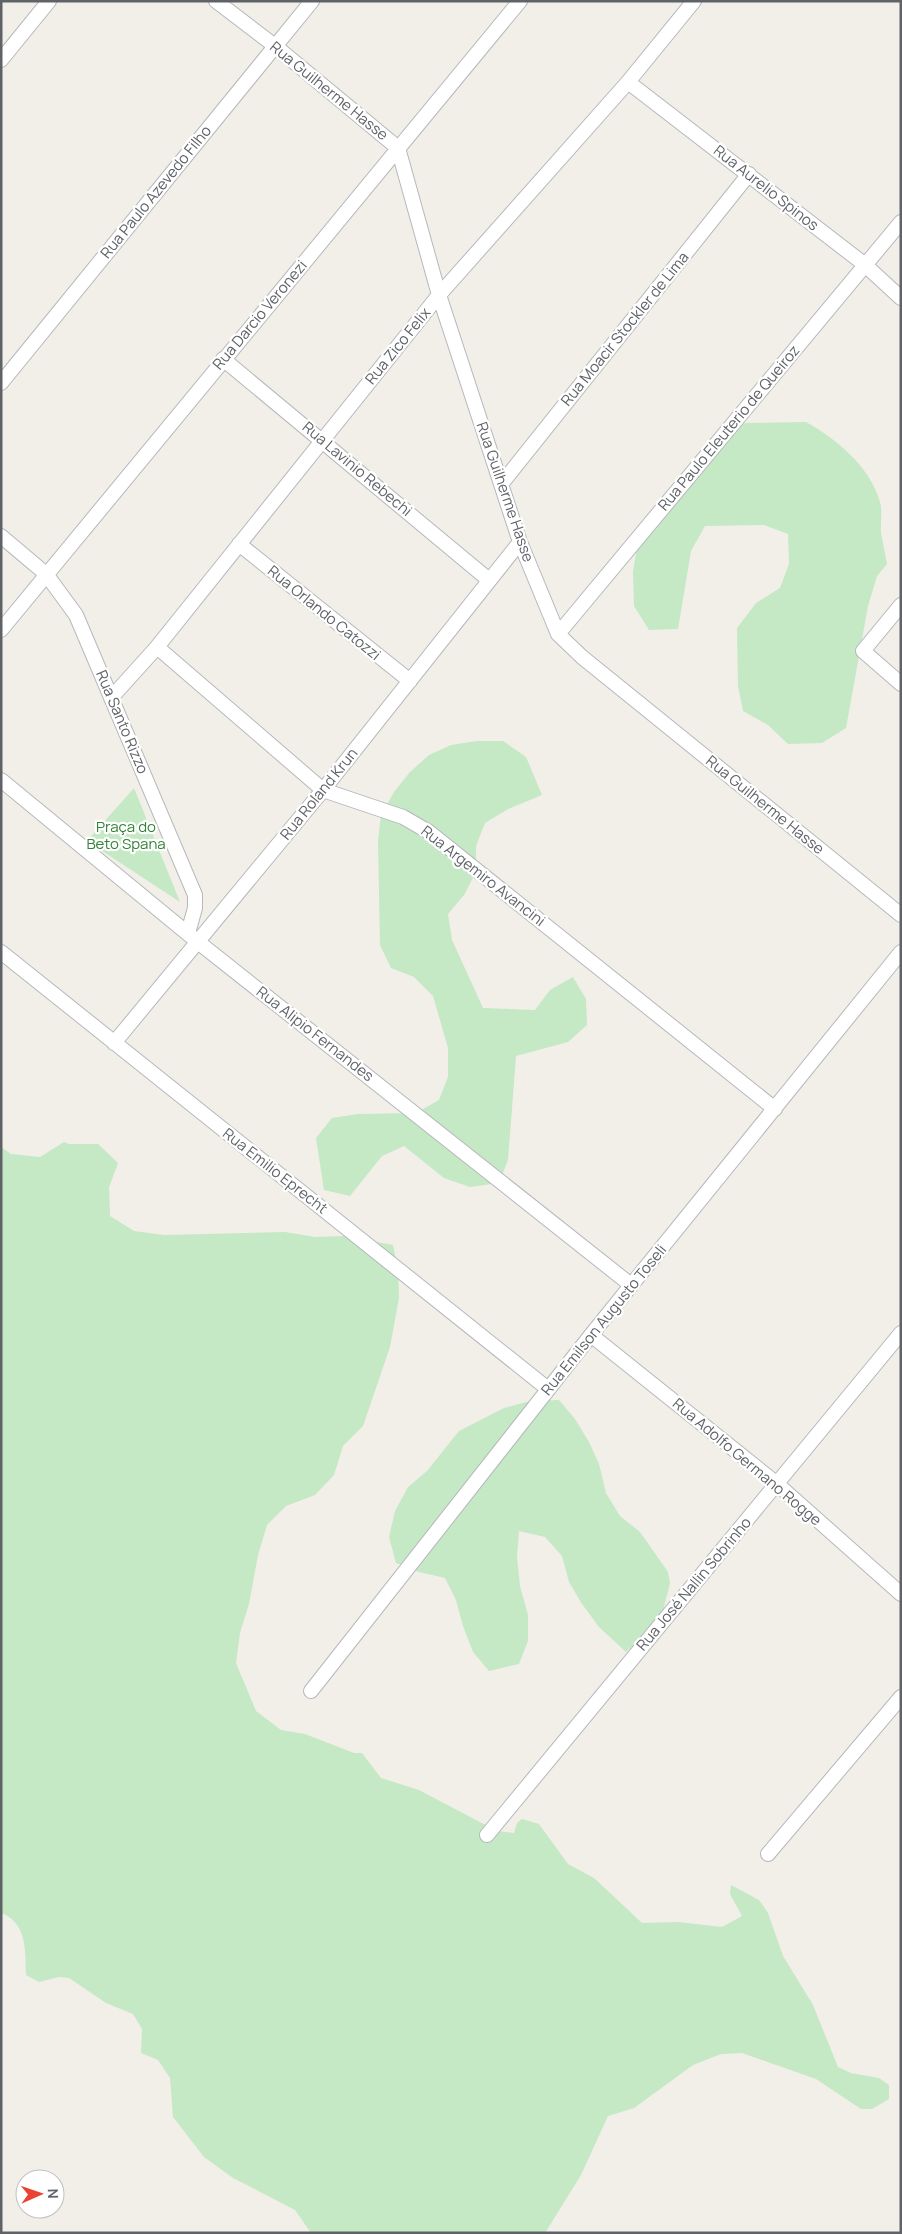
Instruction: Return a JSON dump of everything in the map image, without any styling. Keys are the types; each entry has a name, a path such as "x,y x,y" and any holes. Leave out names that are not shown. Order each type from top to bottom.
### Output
{"street":[{"path":"1,60 49,1"},
{"name":"Rua Guilherme Hasse","path":"216,1 275,46 398,148 439,295 520,542 558,634 582,657 901,915"},
{"name":"Rua Paulo Azevedo Filho","path":"1,383 312,1"},
{"name":"Rua Darcio Veronezi","path":"1,630 520,1"},
{"name":"Rua Zico Felix","path":"111,698 157,647 439,295 628,82 694,1"},
{"name":"Rua Aurelio Spinos","path":"628,82 864,264 901,298"},
{"name":"Rua Moacir Stockler de Lima","path":"502,483 749,174"},
{"name":"Rua Paulo Eleuterio de Queiroz","path":"558,634 864,264 901,222"},
{"name":"Rua Lavinio Rebechi","path":"223,359 490,580"},
{"name":"Rua Santo Rizzo","path":"1,536 46,574 76,615 195,895 193,937"},
{"name":"Rua Roland Krun","path":"114,1043 193,937 323,790 520,542"},
{"name":"Rua Orlando Catozzi","path":"239,544 410,681"},
{"path":"901,605 863,651 901,684"},
{"name":"Rua Argemiro Avancini","path":"157,647 323,790 403,817 428,832 775,1109"},
{"name":"Rua Alipio Fernandes","path":"1,780 193,937 631,1285"},
{"name":"Rua Emilio Eprecht","path":"1,952 548,1388"},
{"name":"Rua Emilson Augusto Toseli","path":"311,1691 548,1388 901,952"},
{"name":"Rua José Nallin Sobrinho","path":"487,1835 901,1333"},
{"name":"Rua Adolfo Germano Rogge","path":"591,1335 777,1484 901,1594"},
{"path":"768,1854 901,1697"}],"green space":[{"path":"806,422 840,445 860,465 875,489 881,506 881,533 887,564 877,576 868,606 846,728 822,743 788,744 768,725 743,711 738,686 737,628 756,603 780,588 789,564 788,534 764,525 705,526 691,551 678,629 649,630 634,606 633,572 637,547 723,428 747,423"},
{"path":"477,741 503,741 526,757 542,795 508,809 485,823 476,846 476,872 464,895 448,914 452,940 483,1008 535,1010 550,990 573,977 586,999 587,1025 568,1042 516,1056 508,1160 499,1183 470,1187 444,1178 404,1146 382,1156 350,1196 324,1190 316,1138 332,1118 358,1114 416,1113 439,1100 448,1077 448,1048 433,996 414,977 391,968 380,945 378,841 381,815 394,792 410,772 429,755 451,745"},
{"name":"Praça do Beto Spana","path":"134,788 180,902 87,841"},
{"path":"64,1142 69,1144 98,1144 118,1163 109,1187 110,1216 134,1231 164,1235 285,1232 315,1237 344,1236 393,1245 398,1269 399,1298 390,1347 363,1426 343,1446 334,1475 315,1495 286,1506 267,1525 258,1555 249,1604 240,1633 236,1663 256,1711 281,1730 305,1734 354,1753 362,1753 381,1778 419,1790 497,1831 514,1833 517,1823 522,1819 539,1824 568,1864 594,1878 642,1923 679,1922 722,1927 742,1916 730,1894 731,1885 759,1900 768,1913 783,1956 813,2005 838,2067 851,2073 879,2078 889,2085 889,2099 872,2109 861,2109 816,2079 742,2053 721,2054 693,2065 634,2108 608,2116 581,2175 545,2233 311,2233 295,2210 233,2178 204,2157 173,2117 170,2078 158,2060 141,2053 142,2029 133,2014 106,2003 69,1978 59,1977 39,1982 26,1975 25,1948 21,1931 10,1918 1,1913 1,1147 11,1154 40,1157"},
{"path":"559,1400 575,1419 589,1442 599,1464 606,1493 620,1516 640,1532 668,1572 670,1583 661,1619 626,1652 599,1627 582,1604 569,1582 562,1556 545,1537 519,1531 517,1557 520,1586 528,1615 528,1641 519,1664 489,1671 473,1652 456,1600 445,1578 419,1572 396,1563 389,1537 395,1511 408,1487 427,1471 459,1431 504,1408 530,1401"}]}
